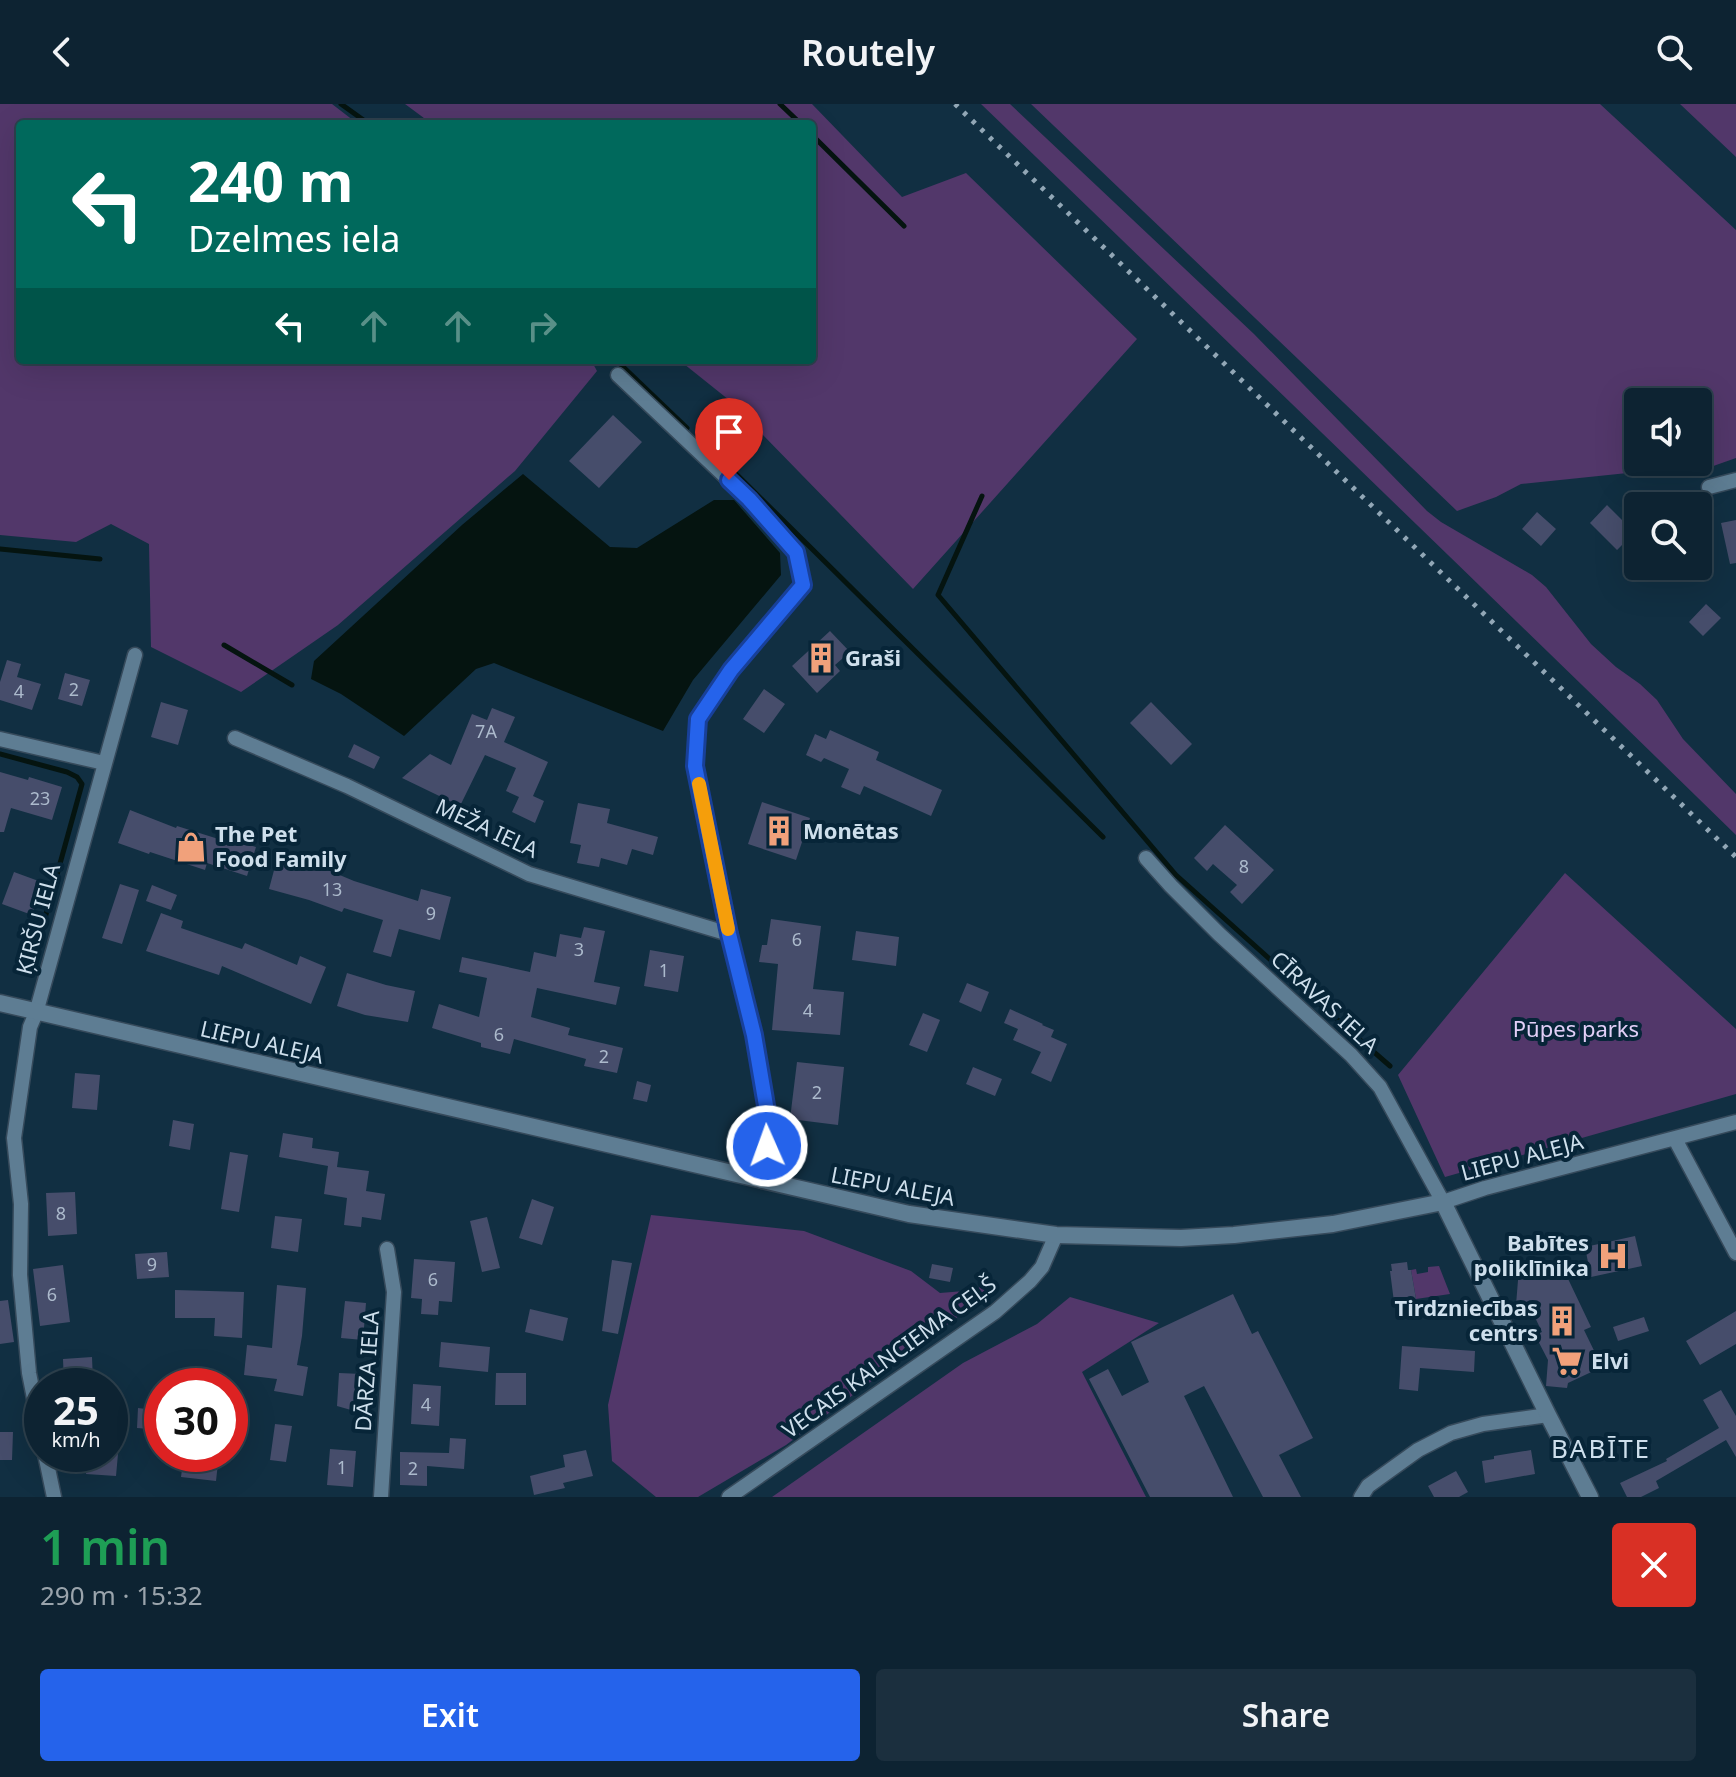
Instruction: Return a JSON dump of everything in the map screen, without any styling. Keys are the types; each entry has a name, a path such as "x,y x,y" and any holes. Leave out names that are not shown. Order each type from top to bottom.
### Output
{"street":[{"path":"618,375 749,499 796,552 801,569 803,585 731,670 698,719 695,766 729,934 754,1035 770,1129 762,1181"},
{"path":"1709,487 1736,480"},
{"name":"ĶIRŠU IELA","path":"29,1368 20,1275 21,1204 14,1138 30,1027 135,655"},
{"name":"MEŽA IELA","path":"235,738 347,786 529,874 729,934"},
{"path":"0,739 104,763"},
{"name":"CĪRAVAS IELA","path":"1146,858 1219,934 1351,1055 1380,1087 1443,1202"},
{"name":"LIEPU ALEJA","path":"0,1003 909,1214 1056,1235 1181,1238 1333,1224 1443,1202 1485,1188 1736,1122"},
{"path":"1675,1139 1736,1253"},
{"path":"1443,1202 1590,1497"},
{"name":"VECAIS KALNCIEMA CEĻŠ","path":"729,1497 995,1312 1042,1267 1056,1235"},
{"name":"DĀRZA IELA","path":"381,1497 394,1292 387,1249"},
{"path":"1361,1497 1368,1486 1418,1450 1451,1433 1483,1424 1548,1415"},
{"path":"49,1472 54,1497"}],"green space":[{"path":"0,104 332,104 353,120 16,120 16,364 593,364 597,371 515,471 338,625 241,692 151,647 149,544 111,524 76,542 0,535"},
{"path":"405,104 812,104 902,197 966,173 1137,339 913,589 729,400 684,364 816,364 816,120 427,120"},
{"path":"981,104 1010,104 1254,334 1427,511 1532,575 1546,587 1591,644 1657,700 1683,739 1736,794 1736,835 1453,560"},
{"path":"1031,104 1600,104 1736,230 1736,458 1712,466 1712,388 1624,388 1624,473 1521,484 1457,511"},
{"path":"1680,104 1736,104 1736,157"},
{"name":"Pūpes parks","path":"1565,873 1736,1029 1736,1094 1445,1177 1398,1075"},
{"path":"651,1215 804,1231 911,1271 940,1293 976,1290 987,1281 995,1289 786,1445 698,1497 656,1497 612,1461 608,1405"},
{"path":"1439,1266 1450,1294 1416,1299 1411,1270 1416,1269 1417,1274 1428,1272 1428,1267"},
{"path":"1070,1297 1159,1323 1082,1372 1146,1497 772,1497 963,1363 1037,1324"}],"shaded area":[{"path":"523,474 610,547 637,548 714,500 734,500 780,553 781,575 693,680 663,731 494,663 476,669 404,736 341,694 311,679 314,661 462,525"}],"building":[{"path":"613,415 642,442 599,488 569,461"},
{"path":"1607,505 1624,522 1624,547 1622,545 1617,550 1590,523"},
{"path":"1537,512 1556,529 1541,546 1522,529"},
{"path":"1736,520 1736,563 1730,564 1721,523"},
{"path":"1706,604 1721,618 1703,636 1689,622"},
{"name":"Graši","path":"830,631 850,652 835,665 840,671 817,693 792,666"},
{"path":"7,660 21,664 17,677 41,684 32,710 0,700 0,682"},
{"path":"65,673 90,680 82,706 58,699"},
{"path":"764,689 785,704 764,733 743,719"},
{"path":"161,702 188,710 178,745 151,737"},
{"path":"1151,702 1192,744 1171,765 1130,723"},
{"path":"492,708 515,717 504,742 548,762 533,796 544,801 535,823 512,812 519,797 506,791 516,768 485,755 460,806 402,778 430,754 451,765 472,714 487,720"},
{"path":"830,730 879,752 876,760 942,790 931,816 864,786 860,795 841,787 849,769 824,758 821,762 806,755 815,734 826,739"},
{"path":"354,744 380,757 374,769 348,757"},
{"path":"0,772 62,787 52,820 11,808 4,832 0,832"},
{"name":"Monētas","path":"762,802 810,818 796,860 748,844"},
{"path":"578,803 610,809 607,823 658,837 653,855 632,849 627,865 601,858 599,867 577,863 581,845 570,843"},
{"path":"130,810 176,828 256,847 247,876 207,863 205,870 118,843"},
{"path":"1225,825 1274,870 1242,904 1230,892 1237,885 1213,864 1207,871 1194,858"},
{"path":"277,859 321,871 323,868 418,901 421,889 451,897 440,940 399,929 391,957 373,952 383,920 344,908 342,912 269,889"},
{"path":"14,872 44,883 32,915 2,904"},
{"path":"120,884 139,890 122,944 102,938"},
{"path":"152,885 177,895 171,910 146,901"},
{"path":"161,913 183,921 181,928 242,949 245,943 297,965 300,956 326,967 311,1004 222,966 219,975 146,951"},
{"path":"771,919 821,926 813,989 844,992 840,1035 772,1030 778,964 759,962 762,945 767,945"},
{"path":"584,927 605,931 594,982 620,987 616,1005 537,988 531,1017 570,1028 568,1035 623,1048 617,1073 584,1066 586,1059 514,1039 510,1054 481,1047 481,1043 432,1028 439,1004 479,1017 487,978 459,972 462,957 530,972 534,952 556,957 560,934 581,938"},
{"path":"856,931 899,937 896,966 852,960"},
{"path":"650,950 684,956 678,992 644,986"},
{"path":"347,973 415,991 408,1022 365,1015 337,1006"},
{"path":"967,983 989,992 981,1012 959,1002"},
{"path":"1010,1009 1054,1030 1051,1037 1067,1044 1051,1082 1031,1073 1041,1052 1013,1040 1018,1029 1004,1023"},
{"path":"923,1013 940,1020 927,1052 909,1045"},
{"path":"797,1062 844,1067 838,1125 790,1119"},
{"path":"973,1067 1002,1079 995,1096 966,1084"},
{"path":"75,1073 100,1075 97,1110 72,1108"},
{"path":"637,1081 651,1085 647,1102 633,1099"},
{"path":"173,1120 194,1124 190,1150 169,1146"},
{"path":"283,1133 313,1138 312,1148 339,1152 337,1167 369,1171 366,1191 385,1194 381,1220 362,1217 361,1227 344,1225 347,1198 324,1194 328,1166 279,1157"},
{"path":"230,1152 248,1155 239,1212 221,1209"},
{"path":"75,1192 77,1234 48,1236 46,1193"},
{"path":"532,1199 554,1207 542,1245 519,1238"},
{"path":"275,1216 302,1219 298,1252 271,1248"},
{"path":"487,1217 500,1268 482,1272 470,1221"},
{"name":"Babītes poliklīnika","path":"1635,1236 1642,1266 1591,1277 1585,1247"},
{"path":"167,1252 169,1277 137,1279 135,1254"},
{"path":"414,1259 455,1262 452,1302 439,1301 438,1315 421,1314 422,1299 411,1298"},
{"path":"612,1260 632,1263 618,1334 602,1331"},
{"path":"1407,1262 1416,1299 1394,1302 1391,1264"},
{"name":"Tirdzniecības centrs","path":"1560,1262 1591,1327 1584,1330 1602,1367 1568,1383 1567,1388 1546,1386 1548,1360 1535,1335 1542,1332 1530,1307 1516,1305 1519,1268 1540,1270"},
{"path":"932,1264 953,1268 950,1282 929,1278"},
{"path":"63,1265 70,1322 40,1326 33,1269"},
{"path":"277,1285 306,1288 297,1365 308,1367 303,1396 274,1391 277,1379 248,1375 248,1368 245,1368 247,1345 272,1348"},
{"path":"175,1290 244,1292 242,1338 214,1336 215,1318 175,1318"},
{"path":"1233,1294 1252,1334 1258,1331 1313,1438 1279,1455 1301,1497 1263,1497 1204,1386 1184,1396 1233,1497 1150,1497 1089,1379 1108,1369 1122,1396 1149,1382 1131,1342"},
{"path":"8,1300 14,1342 0,1344 0,1301"},
{"path":"345,1301 366,1303 363,1340 341,1338"},
{"path":"530,1309 568,1318 563,1341 525,1332"},
{"path":"1736,1311 1736,1344 1700,1365 1686,1341"},
{"path":"1644,1317 1649,1331 1618,1341 1613,1327"},
{"path":"441,1342 490,1347 488,1372 439,1367"},
{"path":"1402,1346 1475,1351 1474,1372 1420,1368 1418,1391 1399,1389"},
{"path":"92,1357 92,1368 63,1368 63,1359"},
{"path":"339,1373 362,1374 361,1395 367,1396 366,1409 351,1410 337,1406"},
{"path":"496,1373 526,1373 526,1405 495,1405"},
{"path":"413,1384 441,1386 439,1426 411,1424"},
{"path":"1721,1390 1736,1416 1736,1457 1726,1440 1656,1481 1659,1488 1641,1497 1627,1497 1620,1483 1667,1461 1719,1428 1703,1400"},
{"path":"138,1408 144,1409 144,1429 137,1428"},
{"path":"275,1424 292,1426 286,1462 270,1460"},
{"path":"0,1432 13,1432 12,1460 0,1460"},
{"path":"450,1438 466,1439 464,1469 427,1466 427,1486 400,1485 400,1452 449,1453"},
{"path":"330,1449 356,1451 353,1487 327,1485"},
{"path":"586,1450 593,1476 563,1483 565,1488 534,1495 530,1476 565,1467 563,1455"},
{"path":"1531,1450 1535,1474 1485,1483 1482,1461"},
{"path":"1456,1471 1468,1492 1459,1497 1434,1497 1428,1486"},
{"path":"86,1472 116,1472 116,1476"},
{"path":"182,1472 217,1472 216,1481 181,1477"}],"waterway":[{"path":"341,104 363,120"},
{"path":"780,104 797,120"},
{"path":"816,139 904,226"},
{"path":"620,364 687,428"},
{"path":"705,443 1103,837"},
{"path":"982,496 938,595 1176,875 1390,1066"},
{"path":"0,549 100,559"},
{"path":"224,645 292,685"},
{"path":"0,754 67,772 82,784 40,936"}],"railway":[{"path":"955,104 1736,857"}],"slow traffic":[{"path":"699,784 728,929"}],"place":[{"name":"Graši","path":"821,658"},
{"name":"Monētas","path":"779,831"},
{"name":"The Pet Food Family","path":"191,847"},
{"name":"Babītes poliklīnika","path":"1613,1256"},
{"name":"Tirdzniecības centrs","path":"1562,1321"},
{"name":"Elvi","path":"1567,1361"}],"district":[{"name":"BABĪTE","path":"1601,1449"}],"route":[{"path":"729,480 796,552 803,585 731,670 698,719 695,766 729,934 754,1035 770,1129 767,1146"}]}
